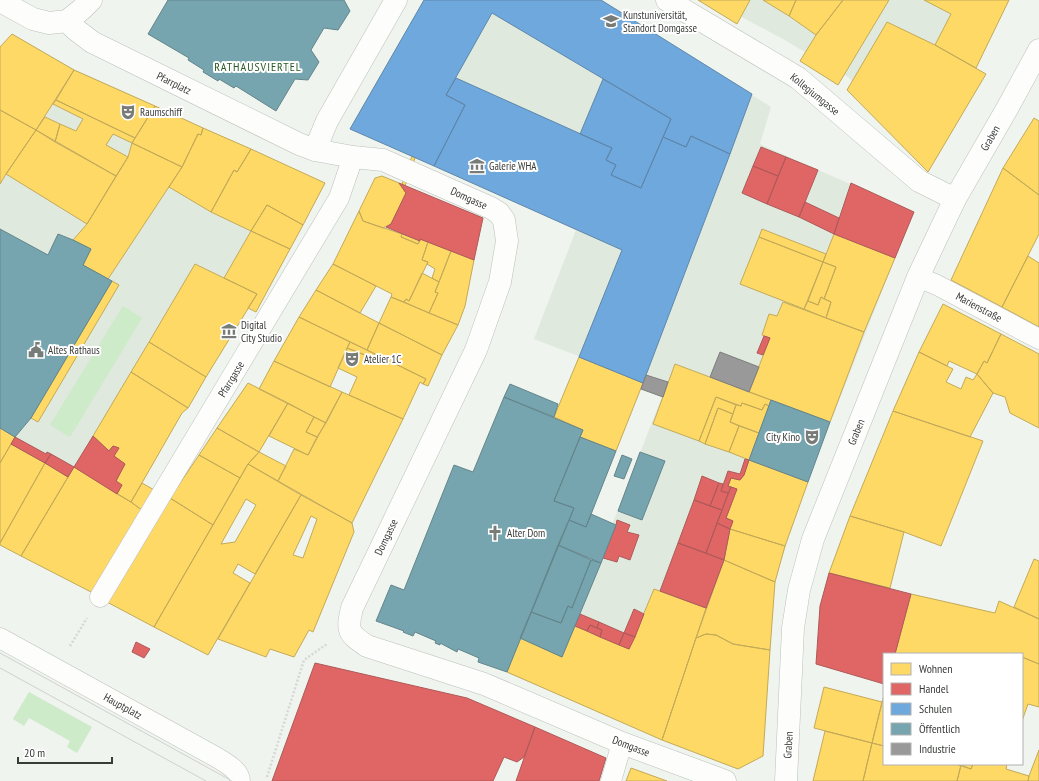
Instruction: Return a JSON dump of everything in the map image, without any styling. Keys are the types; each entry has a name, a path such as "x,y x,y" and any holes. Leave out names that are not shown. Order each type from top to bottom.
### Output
{"street":[{"path":"1,4 33,19 49,23 67,21 91,0"},
{"path":"315,150 326,121 396,0"},
{"name":"Kollegiumgasse","path":"668,0 798,78 919,181 955,199"},
{"name":"Pfarrplatz","path":"67,21 92,42 299,144 315,150 353,157"},
{"name":"Graben","path":"786,781 793,628 799,590 813,539 918,277 955,199 1039,50"},
{"name":"Graben","path":"1008,107 1039,85"},
{"name":"Pfarrgasse","path":"100,597 339,198 353,157"},
{"name":"Domgasse","path":"353,157 383,160 491,208 504,220 507,241 500,282 476,350 352,608 348,624 351,633 355,638 367,646 484,684 622,743 725,781"},
{"name":"Marienstraße","path":"918,277 937,285 1039,339"},
{"name":"Hauptplatz","path":"0,638 216,757 231,767 240,777 240,781"},
{"path":"611,781 622,743"}],"path":[{"path":"56,669 100,597"},
{"path":"266,781 304,660 332,642"}],"shaded area":[{"path":"424,0 602,0 771,107 760,144 913,212 808,480 774,582 738,767 507,673 522,641 561,655 665,389 534,339 576,230 350,128"},
{"path":"710,0 1009,0 976,69 928,159 848,77 781,38"},
{"path":"12,34 74,69 325,183 256,312 248,308 189,406 182,413 142,483 156,491 93,593 0,544 0,47"}],"green space":[{"path":"123,306 142,318 70,437 50,425"},
{"path":"29,692 92,727 77,753 67,747 70,741 29,718 24,726 13,719"}],"building: Wohnen":[{"path":"698,0 750,0 737,24"},
{"path":"763,0 796,0 789,16"},
{"path":"796,0 843,0 816,35 789,16"},
{"path":"843,0 889,0 838,85 800,61 816,35"},
{"path":"924,0 1009,0 976,68 935,45 951,14"},
{"path":"887,22 935,45 986,74 928,172 847,90"},
{"path":"12,34 74,70 36,130 0,110 0,47"},
{"path":"74,70 155,106 135,138 56,100"},
{"path":"56,100 135,138 132,143 113,134 106,145 128,157 116,176 55,142 60,124 76,131 83,119 53,104"},
{"path":"155,106 203,128 201,135 198,134 182,167 132,143"},
{"path":"0,110 36,130 0,184"},
{"path":"45,117 60,124 55,142 36,130"},
{"path":"1034,118 1039,121 1039,195 1003,168"},
{"path":"203,128 251,149 237,172 234,170 211,212 169,187 182,167 198,134 201,135"},
{"path":"36,130 116,176 87,224 6,174"},
{"path":"132,143 182,167 108,279 83,265 91,249 73,240 87,224 128,157"},
{"path":"251,149 325,183 303,225 267,205 251,231 211,212 234,170 237,172"},
{"path":"412,156 415,158 405,186 402,184"},
{"path":"1003,168 1039,195 1039,234 1002,307 951,280"},
{"path":"382,176 399,183 406,193 391,224 383,228 363,221 359,211 375,178"},
{"path":"267,205 303,225 290,249 251,231"},
{"path":"359,211 363,221 402,234 401,237 418,244 420,239 428,242 422,260 428,262 409,301 406,299 404,302 391,297 392,294 333,264"},
{"path":"762,229 826,254 823,262 759,237"},
{"path":"251,231 290,249 256,312 248,308 257,294 224,278"},
{"path":"402,234 420,241 418,244 401,237"},
{"path":"834,234 895,258 864,332 826,318 831,302 824,299 836,267 823,262"},
{"path":"759,237 823,262 804,309 740,284"},
{"path":"428,242 451,251 439,282 432,278 435,269 427,264 428,262 422,260"},
{"path":"451,251 474,260 465,306 458,325 429,313 438,293 435,292"},
{"path":"1028,256 1039,263 1039,327 1002,307"},
{"path":"823,262 836,267 824,299 821,297 818,305 808,301"},
{"path":"195,264 257,294 206,377 149,342"},
{"path":"333,264 376,286 360,313 316,290"},
{"path":"422,273 439,282 435,292 438,293 429,313 404,302 406,299 409,301"},
{"path":"112,281 119,285 38,422 31,418"},
{"path":"316,290 379,323 367,350 299,317"},
{"path":"391,297 458,325 442,355 379,323"},
{"path":"821,297 831,302 826,318 804,309 808,301 818,305"},
{"path":"783,302 864,332 830,422 749,392 770,338 762,335 769,314 777,316"},
{"path":"943,304 1001,334 987,363 984,361 977,374 949,361 947,366 919,352"},
{"path":"299,317 350,342 330,387 274,361"},
{"path":"379,323 442,355 428,386 423,384 426,379 367,350"},
{"path":"1001,334 1039,354 1039,428 1010,413 1005,397 993,393 977,374 984,361 987,363"},
{"path":"149,342 206,377 188,408 131,372"},
{"path":"350,342 375,354 372,361 368,360 370,357 347,348"},
{"path":"347,348 370,357 368,360 372,361 375,354 426,379 423,384 420,382 403,419 349,395 357,377 338,368"},
{"path":"919,352 953,369 946,382 961,389 966,377 973,380 977,374 993,393 970,437 893,411"},
{"path":"579,357 643,383 616,451 580,437 583,430 554,417"},
{"path":"274,361 342,392 326,423 259,389"},
{"path":"675,364 771,400 769,406 765,404 762,410 742,403 741,406 716,397 699,441 653,424"},
{"path":"131,372 188,408 182,413 131,502 117,494 122,485 116,481 125,464 114,456 119,448 113,446 109,451 93,436"},
{"path":"248,383 288,403 259,452 217,428"},
{"path":"342,392 403,419 352,523 278,481 294,449 308,455"},
{"path":"716,397 736,405 733,414 718,408 705,444 699,441"},
{"path":"288,403 314,417 306,432 317,437 308,455 269,436"},
{"path":"742,403 762,410 765,404 769,406 759,433 730,422 736,405 741,406"},
{"path":"718,408 733,414 730,422 739,426 729,452 705,444"},
{"path":"893,411 983,441 941,546 904,532 850,516"},
{"path":"314,417 326,423 317,437 306,432"},
{"path":"739,426 759,433 749,460 729,452"},
{"path":"0,428 15,437 0,463"},
{"path":"217,428 259,452 248,464 240,478 199,455"},
{"path":"11,444 45,463 0,543 0,463"},
{"path":"259,452 286,466 278,481 248,464"},
{"path":"199,455 240,478 213,525 170,498"},
{"path":"749,460 808,482 785,546 730,529 733,521 726,518 737,489 728,486 731,478 740,480 744,475"},
{"path":"45,463 68,477 21,556 0,545 0,543"},
{"path":"248,464 301,495 255,574 238,564 233,573 250,583 208,655 154,627","holes":["246,499 256,505 235,542 221,544"]},
{"path":"74,467 143,511 93,593 21,556"},
{"path":"142,483 156,491 143,511 131,502"},
{"path":"301,495 352,523 354,532 313,632 309,630 294,657 270,649 266,657 218,639","holes":["311,516 317,519 303,558 293,555"]},
{"path":"170,498 213,525 154,627 107,602"},
{"path":"850,516 904,532 890,588 829,573"},
{"path":"730,529 785,546 775,582 724,560"},
{"path":"1034,559 1039,561 1039,619 1014,607"},
{"path":"724,560 775,582 770,650 733,644 716,635 706,634 696,638"},
{"path":"654,589 706,608 662,740 507,672 520,638 562,657 575,626 629,649"},
{"path":"911,594 995,613 999,601 1039,619 1039,664 1023,657 1023,653 895,653"},
{"path":"706,634 716,635 733,644 770,650 763,756 738,769 662,740 696,638"},
{"path":"1023,657 1039,664 1039,707 1028,704 1023,718"},
{"path":"824,687 882,702 872,743 814,728"},
{"path":"883,699 883,746 872,743"},
{"path":"825,731 872,743 863,781 813,781"},
{"path":"872,743 883,746 883,765 961,765 957,781 863,781"},
{"path":"1039,750 1039,781 1028,781 1029,776"},
{"path":"958,765 973,765 971,769"},
{"path":"961,765 971,769 973,765 1007,765 1006,769 1029,776 1028,781 957,781"},
{"path":"631,768 667,781 626,781"}],"building: Handel":[{"path":"761,147 786,157 778,176 753,166"},
{"path":"786,157 818,170 799,217 767,204"},
{"path":"753,166 778,176 767,204 742,193"},
{"path":"399,183 483,218 474,260 386,227 391,224 406,193"},
{"path":"851,183 914,212 895,258 834,234"},
{"path":"805,202 839,218 834,234 799,217"},
{"path":"764,336 770,338 763,355 757,353"},
{"path":"93,436 109,451 113,446 119,448 114,456 125,464 116,481 122,485 117,494 74,467"},
{"path":"15,437 46,454 47,452 51,454 45,463 11,444"},
{"path":"51,454 74,467 68,477 45,463"},
{"path":"745,459 749,460 744,475 740,480 731,478 728,486 731,487 728,493 721,491 728,471 740,474"},
{"path":"702,476 719,483 710,506 694,500"},
{"path":"719,483 723,484 721,491 728,493 722,510 710,506"},
{"path":"731,487 737,489 726,518 733,521 730,529 717,523"},
{"path":"694,500 722,510 706,553 678,543"},
{"path":"617,520 630,525 627,532 639,535 630,560 619,556 617,562 603,558"},
{"path":"717,523 730,529 724,560 706,553"},
{"path":"678,543 724,560 706,608 660,591"},
{"path":"829,573 911,594 895,653 883,653 883,684 816,664 820,606"},
{"path":"634,609 644,614 635,637 624,633"},
{"path":"580,614 599,622 597,628 590,625 587,631 575,626"},
{"path":"599,622 624,633 619,645 600,637 602,630 597,628"},
{"path":"590,625 602,630 600,637 587,631"},
{"path":"624,633 635,637 629,649 619,645"},
{"path":"136,642 150,649 144,658 132,652"},
{"path":"315,663 467,698 535,727 524,757 517,762 504,757 493,781 272,781"},
{"path":"535,727 606,758 599,781 516,781"}],"building: Schulen":[{"path":"424,0 601,0 752,94 730,154 691,136 686,147 663,137 671,119 492,13 446,95 465,105 434,166 350,129"},
{"path":"456,78 612,148 606,160 616,165 611,175 641,188 663,137 686,147 691,136 730,154 643,383 579,357 622,250 434,166 465,105 446,95"},
{"path":"603,79 671,119 641,188 611,175 616,165 606,160 612,148 580,134"}],"building: Öffentlich":[{"path":"168,0 344,0 350,11 338,30 324,28 311,50 319,62 308,80 295,79 276,111 236,86 234,88 203,72 204,70 188,60 189,58 148,34"},
{"name":"Altes Rathaus","path":"0,229 48,255 58,234 73,240 91,249 83,265 112,281 31,418 15,437 0,428"},
{"path":"510,384 558,404 554,417 504,397"},
{"name":"Alter Dom","path":"504,397 583,430 554,501 574,508 507,672 478,662 479,658 458,649 457,652 440,643 440,645 435,643 436,641 415,632 413,636 403,632 404,631 376,621 391,585 404,590 454,465 473,472"},
{"path":"771,400 830,422 808,482 749,460"},
{"path":"580,437 616,451 586,527 569,520 574,508 554,501"},
{"path":"640,452 665,461 642,520 618,511"},
{"path":"622,455 632,459 624,479 614,476"},
{"path":"591,514 616,525 601,563 558,545 569,520 586,527"},
{"path":"558,545 591,560 572,608 568,606 561,623 531,612"},
{"path":"591,560 601,563 562,657 520,638 531,612 561,623 568,606 572,608"}],"building: Industrie":[{"path":"720,352 759,367 749,392 710,377"},
{"path":"646,375 668,382 663,397 641,389"}],"tram line":[{"path":"0,653 232,781"},
{"path":"0,668 206,781"}],"place":[{"name":"Kunstuniversität, Standort Domgasse","path":"611,21"},
{"name":"Raumschiff","path":"128,112"},
{"name":"Galerie WHA","path":"477,166"},
{"name":"Digital City Studio","path":"229,331"},
{"name":"Altes Rathaus","path":"36,350"},
{"name":"Atelier 1C","path":"352,359"},
{"name":"City Kino","path":"812,437"},
{"name":"Alter Dom","path":"495,533"}],"district":[{"name":"RATHAUSVIERTEL","path":"258,66"}]}
